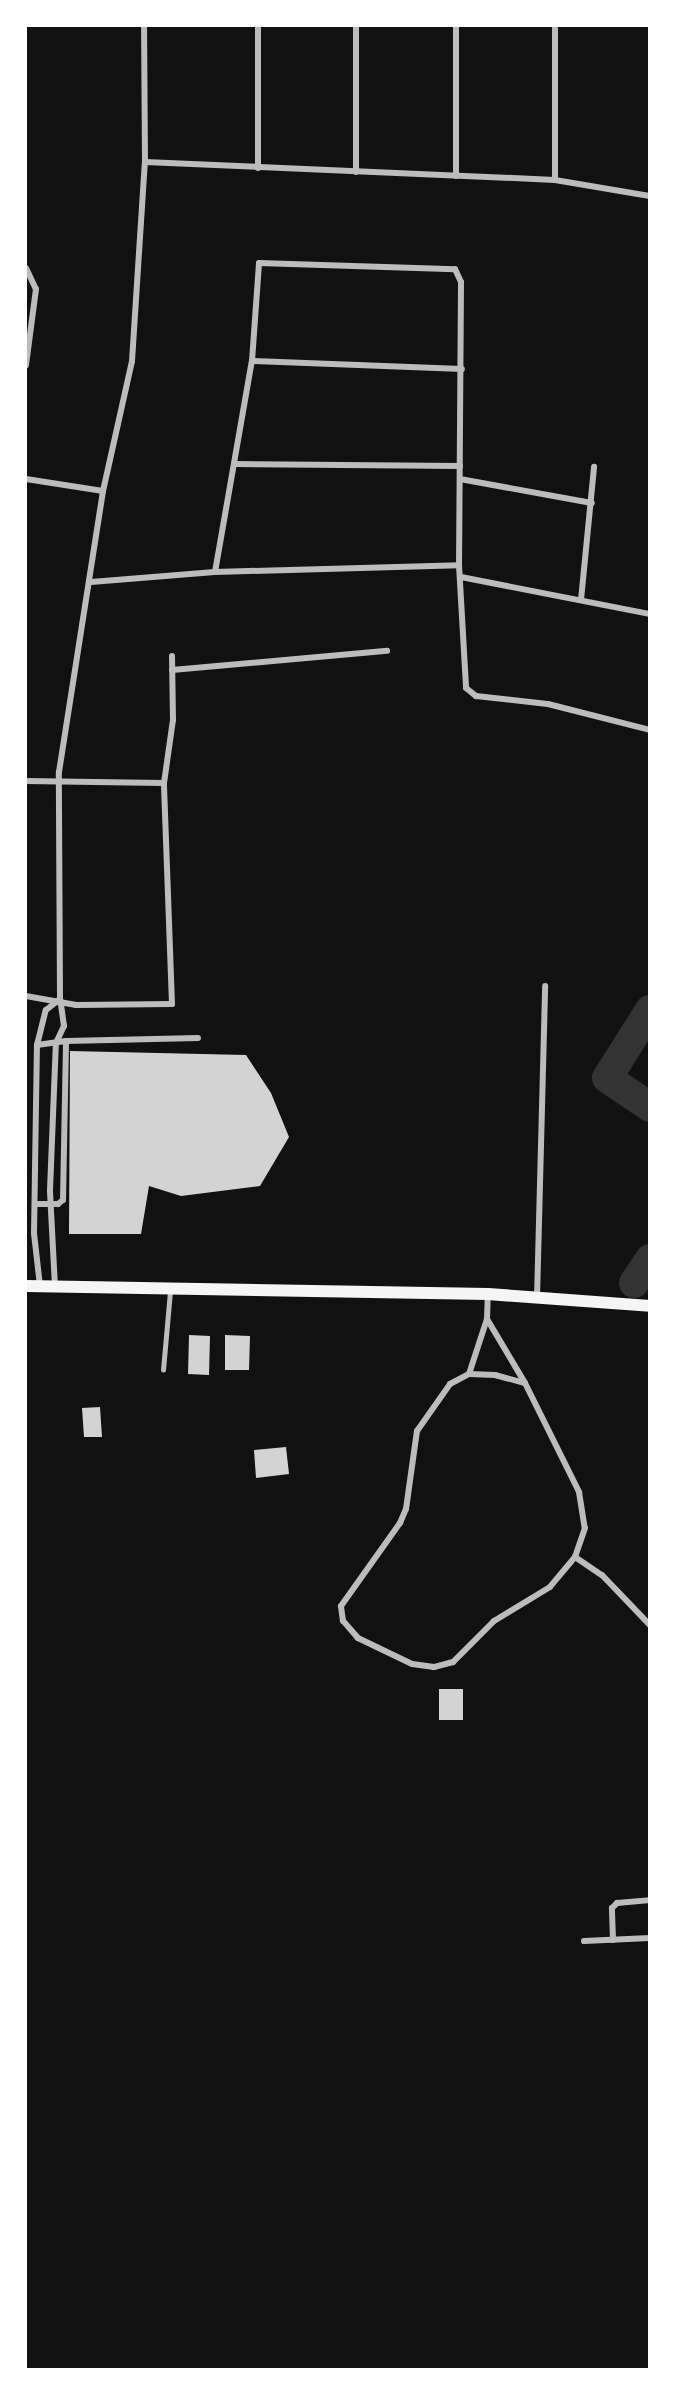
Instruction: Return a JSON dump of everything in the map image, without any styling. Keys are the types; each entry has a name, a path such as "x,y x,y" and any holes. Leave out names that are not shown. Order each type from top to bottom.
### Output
{"main road":[{"path":"26,1287 488,1294 650,1306"}],"street":[{"path":"56,1287 50,1204 56,1043 64,1026 60,999 60,779 65,726 91,582 103,491 132,361 145,162 144,26"},
{"path":"258,26 258,168"},
{"path":"356,26 356,172"},
{"path":"456,26 456,176"},
{"path":"555,26 555,180"},
{"path":"145,162 555,180 650,196"},
{"path":"215,572 252,361 259,263 458,270 462,369 459,565 468,691 480,697 548,704 650,730"},
{"path":"26,268 36,289 26,365"},
{"path":"252,361 462,369"},
{"path":"235,464 460,466"},
{"path":"581,600 594,467"},
{"path":"26,479 103,491"},
{"path":"460,479 592,503"},
{"path":"91,582 215,572 459,565"},
{"path":"461,577 650,614"},
{"path":"172,670 387,651"},
{"path":"26,996 60,999 76,1005 172,1004 164,783 173,720 172,656"},
{"path":"26,782 60,779 164,783"},
{"path":"537,1298 545,986"},
{"path":"40,1286 34,1233 37,1045 46,1010 60,999"},
{"path":"37,1045 66,1041 198,1038"},
{"path":"36,1204 50,1204 63,1200 66,1041"},
{"path":"469,1374 487,1319 488,1294"},
{"path":"487,1319 525,1383 579,1492 585,1528 575,1557 550,1587 494,1621 453,1662 434,1667 412,1664 358,1638 343,1621 341,1606 406,1509 417,1431 446,1389 469,1374 495,1375 525,1383"},
{"path":"575,1557 602,1575 650,1625"},
{"path":"613,1940 612,1908 616,1903 650,1900"},
{"path":"584,1941 650,1938"}],"lane":[{"path":"163,1370 170,1288"}],"building":[{"path":"70,1051 246,1055 271,1093 289,1137 260,1186 181,1196 149,1186 141,1234 69,1234"},
{"path":"189,1335 210,1336 209,1375 188,1374"},
{"path":"225,1335 250,1336 249,1370 225,1370"},
{"path":"100,1407 102,1437 84,1437 82,1408"},
{"path":"286,1447 289,1474 256,1478 254,1450"},
{"path":"439,1689 463,1689 463,1720 439,1720"}],"waterway":[{"path":"650,1010 607,1078 650,1107"},
{"path":"634,1283 650,1259"}]}
